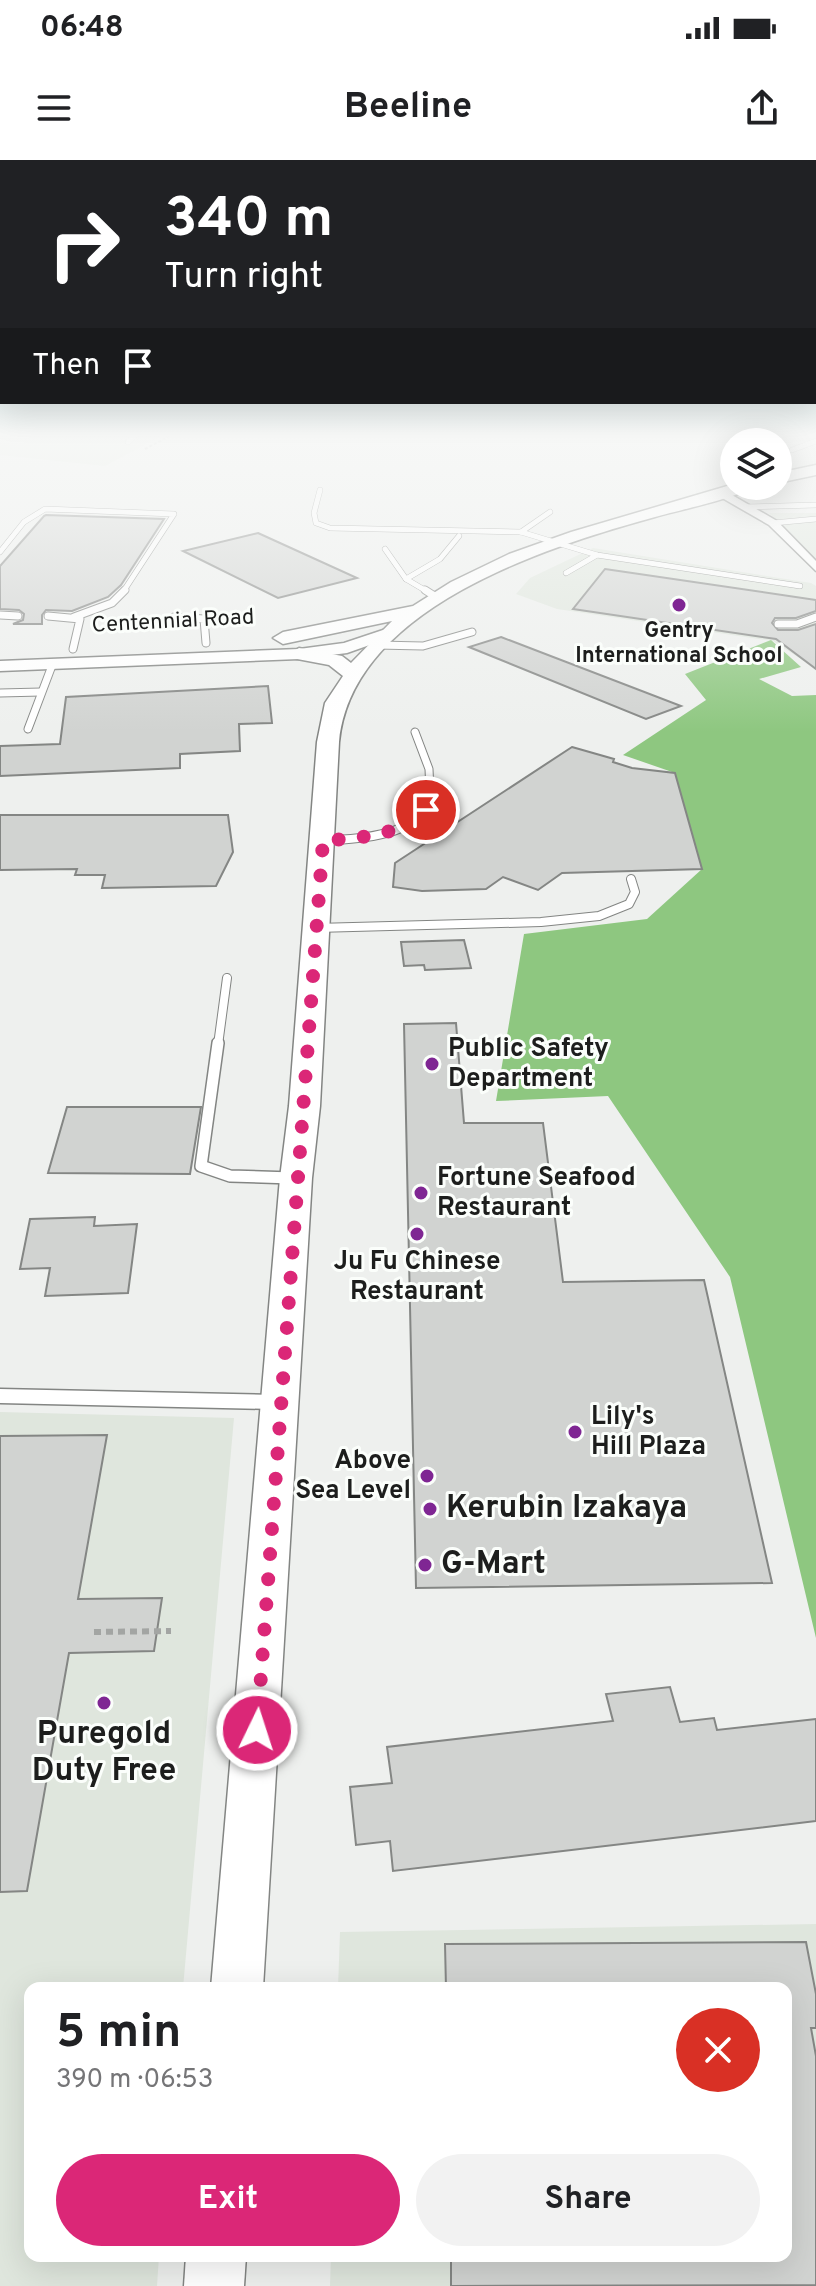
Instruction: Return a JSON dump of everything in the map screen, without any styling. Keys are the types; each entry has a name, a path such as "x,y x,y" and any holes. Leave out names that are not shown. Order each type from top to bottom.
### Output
{"main road":[{"path":"237,1982 333,713 367,652 426,604 543,533"},
{"path":"283,638 426,604"},
{"path":"299,654 335,660 367,652"},
{"path":"214,2286 216,2262"}],"street":[{"path":"783,533 816,568"},
{"name":"Centennial Road","path":"0,652 283,638 367,652"},
{"name":"Centennial Road","path":"0,666 299,654"}],"lane":[{"path":"0,552 14,533"},
{"path":"74,617 112,603 129,586 162,533"},
{"path":"563,533 597,555 800,586"},
{"path":"406,579 440,559 459,536"},
{"path":"385,549 426,604"},
{"path":"566,573 597,555"},
{"path":"0,615 18,616"},
{"path":"48,616 80,619 73,649"},
{"path":"174,617 204,619 206,643"},
{"path":"778,624 797,624 816,617"},
{"path":"367,652 423,646 472,632"},
{"path":"28,729 53,663"},
{"path":"0,693 41,692"},
{"path":"323,841 374,835 410,825 426,810 431,781 415,732"},
{"path":"315,928 526,922 599,916 629,904 635,892 631,879"},
{"path":"227,978 201,1166 206,1173 219,1175 296,1178"},
{"path":"0,1396 282,1402"}],"path":[{"path":"94,1632 171,1631"}],"shaded area":[{"path":"788,533 816,533 816,562"},
{"name":"Gentry International School","path":"593,548 811,583 816,586 816,659 804,661 773,641 557,609 516,594 530,578"},
{"name":"Puregold Duty Free","path":"0,1412 234,1418 184,1982 24,1982 24,2262 159,2262 157,2286 0,2286"},
{"path":"816,1924 816,2286 330,2286 331,2262 792,2262 792,1982 338,1982 340,1932"}],"green space":[{"path":"771,640 801,667 759,679 792,696 816,695 816,1638 730,1277 608,1096 496,1101 524,934 647,919 702,869 675,773 623,755 706,700 685,674"}],"building":[{"path":"29,533 155,533 121,585 108,597 72,611 46,610 42,615 42,624 13,624 23,620 24,614 19,610 0,609 0,566"},
{"path":"258,533 357,578 278,598 183,551"},
{"path":"605,569 816,600 816,611 796,618 775,618 772,623 778,630 798,630 816,624 816,669 776,639 573,609"},
{"path":"501,637 681,706 646,719 469,647"},
{"path":"268,686 272,723 239,724 240,751 180,754 180,768 0,776 0,746 60,744 66,697"},
{"path":"572,747 614,759 613,762 632,768 675,773 702,869 562,873 538,890 503,877 486,889 422,891 393,887 395,863"},
{"path":"0,815 228,815 233,852 216,886 102,888 105,875 75,875 77,869 0,870"},
{"path":"464,940 471,968 425,970 424,965 404,966 401,942"},
{"name":"Lily's Hill Plaza","path":"456,1023 464,1123 543,1123 563,1282 704,1280 772,1583 416,1588 404,1024"},
{"path":"67,1107 201,1107 190,1174 48,1173"},
{"path":"95,1217 94,1226 137,1224 128,1293 45,1296 50,1268 20,1269 30,1219"},
{"path":"107,1435 78,1599 162,1598 154,1651 69,1653 27,1891 0,1892 0,1436"},
{"path":"670,1687 680,1722 714,1718 717,1730 816,1719 816,1821 393,1871 390,1841 356,1845 350,1787 392,1783 387,1747 613,1721 606,1694"},
{"path":"806,1942 816,1994 816,2028 811,2028 816,2056 816,2285 451,2286 451,2262 792,2262 792,1982 446,1982 445,1944"}],"place":[{"name":"Gentry International School","path":"679,605"},
{"name":"Public Safety Department","path":"432,1064"},
{"name":"Fortune Seafood Restaurant","path":"421,1193"},
{"name":"Ju Fu Chinese Restaurant","path":"417,1234"},
{"name":"Lily's Hill Plaza","path":"575,1432"},
{"name":"Above Sea Level","path":"427,1476"},
{"name":"Kerubin Izakaya","path":"430,1509"},
{"name":"G-Mart","path":"425,1565"},
{"name":"Puregold Duty Free","path":"104,1703"}],"route":[{"path":"257,1730 323,841 374,835 410,825 426,810"}]}
